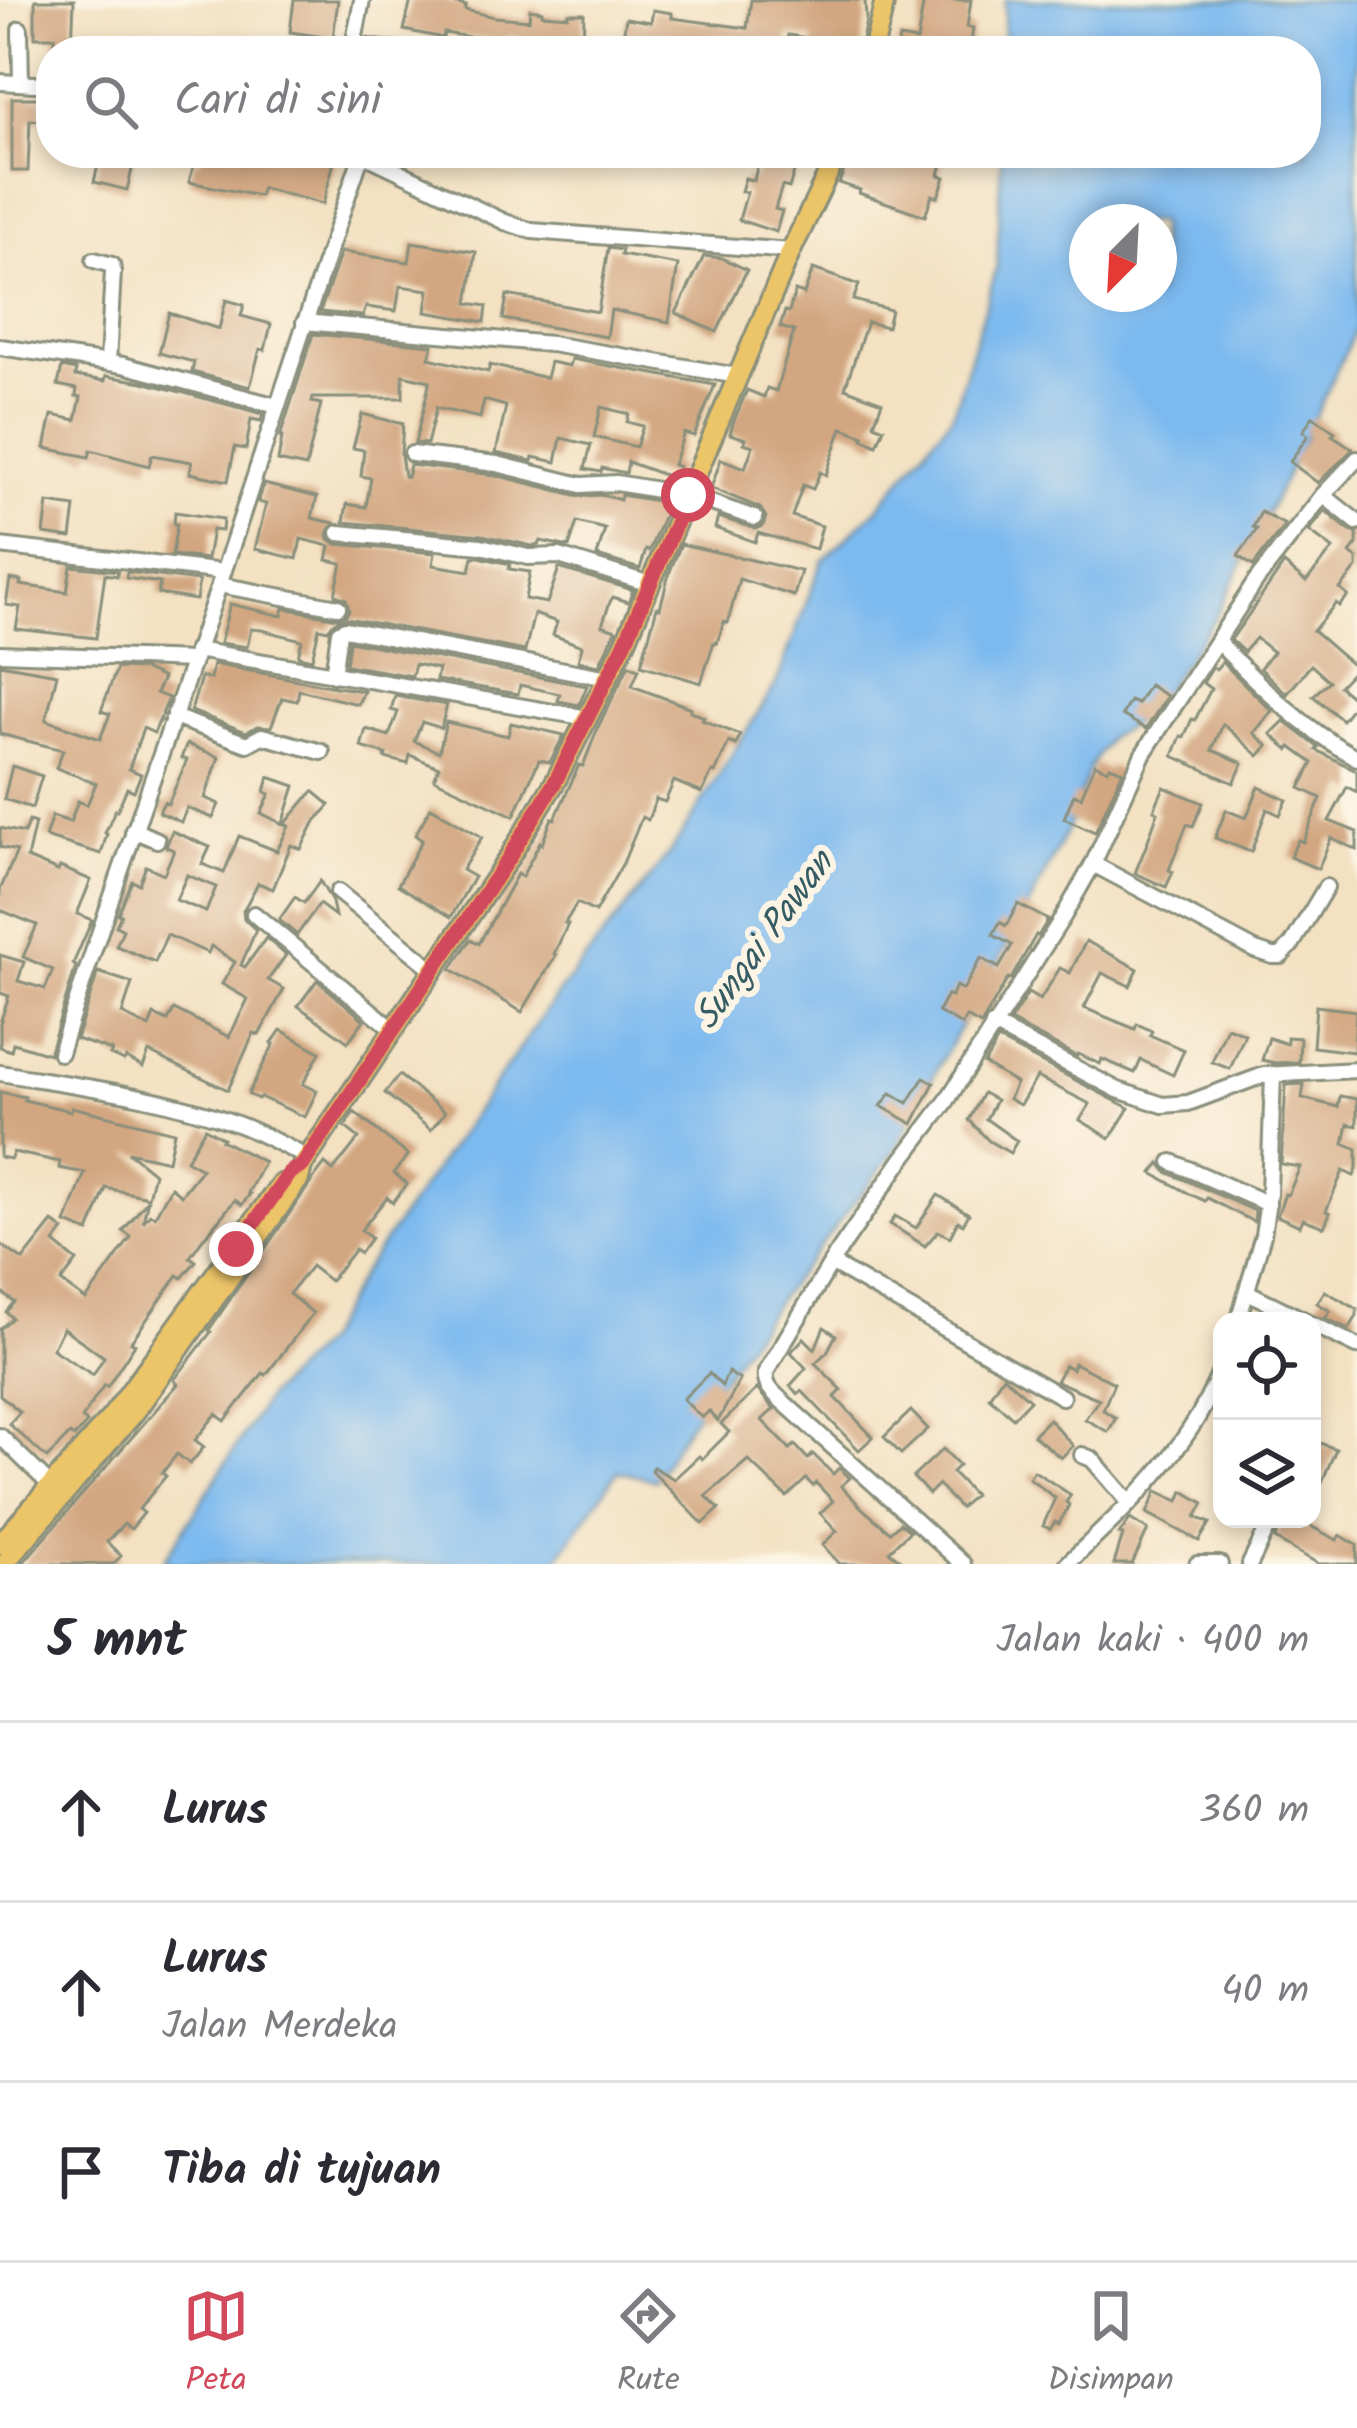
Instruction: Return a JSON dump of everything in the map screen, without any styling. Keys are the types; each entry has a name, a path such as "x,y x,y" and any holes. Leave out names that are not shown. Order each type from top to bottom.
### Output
{"main road":[{"path":"877,36 885,0"},
{"path":"4,1564 134,1413 510,856 555,782 608,678 790,251 831,168"},
{"path":"0,1544 112,1416 240,1253"}],"street":[{"path":"354,36 362,0"},
{"path":"20,28 21,83"},
{"path":"0,82 36,84"},
{"path":"51,1081 356,168"},
{"path":"392,168 532,231 790,251"},
{"path":"94,260 112,265 113,272 107,362"},
{"path":"304,322 551,344 738,376"},
{"path":"0,347 107,362 277,406"},
{"path":"412,454 496,464 581,484 616,483 688,495 755,518"},
{"path":"962,1564 782,1401 765,1380 773,1357 831,1263 942,1108 1063,917 1143,754 1256,581 1357,459"},
{"path":"1323,495 1357,522"},
{"path":"339,533 482,546 528,557 560,556 650,584"},
{"path":"0,546 221,578 338,607"},
{"path":"333,674 339,632 345,628 608,678"},
{"path":"1217,641 1298,719 1357,758"},
{"path":"0,653 195,655 587,718"},
{"path":"174,717 242,743 262,736 322,752"},
{"path":"133,830 157,840"},
{"path":"1093,864 1273,956 1281,956 1292,944 1326,887"},
{"path":"338,892 433,969"},
{"path":"254,914 393,1029"},
{"path":"993,1025 1118,1090 1163,1105 1188,1103 1273,1074 1357,1070"},
{"path":"0,1072 200,1112 263,1134 300,1169"},
{"path":"1241,1312 1268,1204 1273,1074"},
{"path":"1172,1162 1268,1204"},
{"path":"831,1263 1062,1397"},
{"path":"1247,1292 1288,1312"},
{"path":"1321,1328 1357,1346"},
{"path":"1067,1564 1181,1442 1213,1387"},
{"path":"0,1436 52,1487"},
{"path":"1082,1455 1129,1502"},
{"path":"1250,1564 1268,1528"},
{"path":"1197,1564 1220,1564"}],"water":[{"name":"Sungai Pawan","path":"1005,0 1357,0 1357,326 1319,409 1216,617 1144,718 1109,737 1090,767 1068,828 1025,914 894,1152 783,1293 683,1432 655,1480 618,1471 554,1564 162,1564 268,1396 323,1342 362,1273 560,991 672,850 776,684 822,561 879,507 953,414 997,267 1000,168 1321,168 1321,36 1004,36"}],"building":[{"path":"35,0 74,0 72,36 35,37"},
{"path":"294,0 338,0 333,36 290,32"},
{"path":"411,0 448,0 466,6 465,10 529,20 530,9 568,16 584,13 583,36 433,36 404,30"},
{"path":"751,0 865,0 863,36 623,36 626,18 651,22 653,10 672,13 672,18 747,28"},
{"path":"924,0 971,0 967,27 973,28 972,36 918,36"},
{"path":"12,98 36,98 28,171 12,171"},
{"path":"97,168 132,168 127,190 94,182"},
{"path":"193,168 332,168 323,204 262,188 259,196 189,182"},
{"path":"757,168 795,168 789,188 782,186 775,209 782,211 776,232 739,220 747,192 741,191 745,178 754,181"},
{"path":"845,168 941,168 939,175 945,177 925,216 839,183"},
{"path":"412,242 476,252 468,303 487,306 485,322 426,312 429,290 400,286 396,311 366,307 363,316 320,312 341,252 409,262"},
{"path":"608,248 622,250 621,255 678,265 669,322 611,310 607,337 503,319 507,295 598,312"},
{"path":"704,256 722,258 747,270 717,332 676,313"},
{"path":"813,269 859,285 853,300 891,310 887,327 867,322 845,388 882,402 874,424 884,428 877,445 842,428 826,475 820,472 813,489 803,485 792,516 822,526 816,549 758,533 755,542 715,528 718,517 756,529 766,517 760,508 711,488 721,459 745,468 753,446 730,434 733,423 747,390 764,397 767,388 776,391 794,331 780,327 795,291 804,294"},
{"path":"226,300 244,305 241,316 271,324 250,387 192,372 194,362 159,353 169,313 219,329"},
{"path":"313,334 433,345 429,358 488,372 490,365 546,378 550,362 569,366 571,359 715,385 694,436 684,433 673,465 679,467 675,479 628,462 626,473 585,469 591,445 561,438 556,462 496,453 506,406 484,400 480,418 436,408 427,444 415,443 430,381 403,375 403,398 313,398 312,402 321,404 306,467 278,461 280,437","holes":["601,407 629,414 627,422 643,426 636,447 594,437"]},
{"path":"62,367 76,370 75,376 143,382 263,414 261,421 251,419 246,449 235,447 228,481 190,473 192,462 152,455 149,466 91,450 89,457 45,448 52,415 76,420 81,397 76,396 77,389 58,385"},
{"path":"362,414 403,424 401,454 407,477 410,465 495,475 579,496 620,500 621,495 669,503 640,569 597,556 605,529 577,522 569,547 344,522 347,504 366,507 371,478 361,476 364,450 353,448"},
{"path":"1313,416 1353,449 1318,483 1290,462 1308,435 1303,431"},
{"path":"264,484 317,497 312,518 334,523 328,533 337,544 435,553 433,565 470,571 473,557 479,557 530,572 525,599 547,603 559,568 633,590 628,602 613,597 610,602 602,625 616,630 599,665 578,661 582,646 553,635 557,622 534,614 525,651 347,618 328,630 319,628 312,659 298,656 302,640 262,630 251,629 247,647 220,643 230,604 282,616 284,608 337,618 349,610 346,599 335,595 342,563 327,560 330,546 301,539 297,559 255,549 266,504 258,502"},
{"path":"48,503 75,507 71,538 44,534"},
{"path":"1325,511 1357,533 1357,544 1350,553 1357,558 1357,568 1340,589 1348,596 1313,631 1356,668 1339,686 1357,701 1342,720 1313,696 1329,681 1311,665 1287,694 1260,668 1273,652 1256,638 1244,652 1231,640 1284,564 1306,582 1333,549 1309,531"},
{"path":"175,512 223,519 222,531 212,530 207,559 172,555"},
{"path":"1261,512 1285,525 1253,566 1238,556 1257,529 1253,527"},
{"path":"681,544 801,571 794,596 739,579 728,623 724,622 714,642 701,683 641,665"},
{"path":"71,566 118,571 117,576 105,574 96,638 16,629 20,607 6,605 10,579 21,581 20,585 67,592"},
{"path":"127,572 199,581 196,600 158,594 160,583 126,578"},
{"path":"349,641 587,686 579,705 558,701 560,694 520,685 518,694 436,680 438,669 415,664 412,676 346,665"},
{"path":"1222,662 1272,711 1254,733 1268,746 1259,756 1223,724 1212,750 1243,763 1234,783 1173,756 1211,689 1203,683"},
{"path":"0,664 57,674 46,720 100,739 110,714 101,711 117,668 143,669 163,678 156,693 169,698 154,733 143,728 129,769 141,774 134,791 127,788 115,810 101,854 45,837 52,816 70,822 78,801 87,805 96,783 56,768 63,750 0,734"},
{"path":"213,664 364,691 358,704 299,690 297,701 282,698 271,727 246,732 191,711 201,677 210,679"},
{"path":"629,665 639,669 632,686 691,708 702,720 740,735 736,745 729,742 702,793 674,781 665,802 656,799 648,820 642,817 595,912 577,903 565,923 556,955 522,1012 451,969 471,939 479,944 517,874 522,877 542,844"},
{"path":"1149,685 1167,696 1146,729 1122,715 1130,701 1137,704"},
{"path":"395,696 447,705 441,728 422,722 414,741 439,752 446,722 508,736 511,723 564,735 550,762 539,760 514,816 434,779 439,767 410,755 408,764 361,747 366,729 389,736 398,712 391,710"},
{"path":"1284,721 1316,750 1357,771 1357,792 1347,787 1329,821 1357,832 1357,850 1331,838 1318,869 1290,857 1298,840 1303,842 1321,798 1300,788 1313,763 1271,734"},
{"path":"187,744 219,757 205,798 219,804 213,818 187,808 181,822 159,812 164,802 168,804 187,760 181,758"},
{"path":"1095,764 1123,771 1095,832 1064,818 1074,794 1081,797"},
{"path":"12,766 42,776 32,808 4,799"},
{"path":"269,777 295,786 283,824 261,813 270,794 265,792"},
{"path":"1164,787 1203,803 1193,826 1187,824 1166,887 1135,873"},
{"path":"1259,787 1287,800 1280,815 1267,809 1251,852 1215,838 1226,810 1246,818"},
{"path":"313,791 330,805 301,849 291,845 273,889 258,883 243,911 244,919 256,930 241,965 245,967 266,938 286,955 268,980 284,989 259,1035 254,1033 228,1090 149,1052 143,1067 76,1039 98,972 132,983 122,1014 149,1027 154,1015 168,1021 174,1009 229,1037 248,999 222,984 235,962 211,946 208,953 167,935 155,962 116,946 123,930 116,926 118,914 132,881 139,884 146,866 164,874 174,850 166,847 172,831 210,847 202,864 224,873 239,836 277,851 289,826 285,824","holes":["187,875 216,887 206,912 176,900"]},
{"path":"431,807 482,837 462,870 474,877 451,917 398,885 422,840 415,835"},
{"path":"29,821 35,823 27,858 91,880 77,914 92,920 73,964 49,1054 13,1043 11,1051 0,1047 0,1023 9,996 0,993 0,955 24,962 18,981 45,989 53,970 23,957 37,925 0,910 0,890 17,851 0,847 0,828 24,833"},
{"path":"320,881 335,916 319,904 297,935 279,920 295,897 304,903"},
{"path":"1018,904 1048,920 981,1025 966,1017 962,1025 938,1012 956,986 963,990 981,958 999,968 1012,945 993,935 1000,922 1006,926"},
{"path":"1086,941 1138,969 1130,986 1102,973 1084,1008 1135,1029 1137,1024 1184,1050 1173,1075 1141,1060 1135,1073 1102,1059 1100,1064 1010,1021 1028,993 1040,1000 1060,968 1070,973"},
{"path":"317,980 364,1020 348,1042 298,1006"},
{"path":"1316,1006 1356,1011 1354,1052 1313,1047"},
{"path":"1227,1027 1245,1034 1230,1069 1212,1062"},
{"path":"281,1030 320,1052 303,1084 317,1091 305,1117 248,1094"},
{"path":"1287,1037 1300,1038 1299,1062 1262,1060 1269,1038 1287,1044"},
{"path":"998,1040 1129,1108 1110,1138 1080,1120 1090,1104 1037,1077 1020,1105 1009,1099 1016,1083 984,1064"},
{"path":"399,1075 445,1112 431,1130 385,1093"},
{"path":"924,1077 934,1083 913,1124 881,1106 891,1093 908,1103"},
{"path":"1304,1084 1302,1098 1338,1107 1340,1096 1357,1099 1357,1126 1348,1124 1344,1144 1357,1149 1357,1169 1354,1176 1343,1171 1324,1227 1303,1219 1300,1226 1277,1216 1300,1167 1281,1164 1286,1085"},
{"path":"0,1092 174,1132 168,1161 128,1152 154,1173 148,1197 106,1188 89,1232 66,1223 85,1173 13,1152 11,1159 0,1157"},
{"path":"983,1093 996,1100 986,1119 1017,1141 1010,1153 989,1141 969,1120"},
{"path":"354,1112 408,1155 394,1173 407,1184 393,1202 387,1197 361,1230 371,1238 360,1253 355,1249 330,1281 311,1266 289,1294 313,1313 225,1421 216,1414 195,1440 204,1447 190,1464 177,1454 139,1509 144,1513 131,1529 124,1524 107,1542 121,1556 113,1564 22,1564 178,1384 174,1380 314,1178 325,1164 333,1171 359,1138 345,1127"},
{"path":"205,1128 264,1162 242,1205 235,1200 202,1240 190,1257 196,1261 182,1278 178,1275 131,1342 135,1344 82,1418 87,1423 47,1458 9,1424 20,1412 0,1395 0,1329 12,1318 6,1312 14,1302 0,1291 0,1244 23,1260 53,1222 64,1230 54,1243 77,1261 61,1282 86,1300 131,1237 123,1231 148,1199 143,1222 150,1214 155,1216 171,1187 181,1195 202,1169 186,1160","holes":["63,1328 104,1357 93,1375 52,1349"]},
{"path":"1160,1163 1167,1172 1255,1211 1254,1222 1152,1173"},
{"path":"938,1195 969,1214 963,1224 958,1221 950,1237 938,1231 925,1246 890,1224 895,1216 916,1228"},
{"path":"1325,1291 1357,1309 1349,1329 1325,1318 1330,1311 1317,1303"},
{"path":"824,1327 836,1335 815,1363 842,1390 835,1397 873,1437 859,1450 802,1391 798,1394 790,1386 806,1368 791,1352 804,1338 815,1349"},
{"path":"1074,1363 1114,1383 1103,1410 1116,1418 1108,1432 1085,1419 1099,1399 1056,1381 1065,1365 1072,1369"},
{"path":"728,1372 740,1380 718,1421 709,1411 702,1418 683,1399 709,1373 722,1386"},
{"path":"1003,1376 1030,1400 1013,1418 989,1397"},
{"path":"757,1389 774,1409 762,1420 790,1449 795,1445 808,1459 813,1454 833,1474 839,1468 850,1478 841,1486 890,1532 900,1523 910,1531 889,1551 906,1564 840,1564 822,1545 837,1531 820,1513 833,1501 806,1479 787,1497 748,1460 706,1496 719,1509 703,1524 651,1470 674,1479 699,1456 702,1459 729,1432 721,1424"},
{"path":"911,1411 928,1429 901,1454 884,1437"},
{"path":"1049,1419 1073,1446 1061,1458 1033,1435"},
{"path":"1321,1443 1336,1449 1321,1484"},
{"path":"943,1449 959,1465 952,1472 974,1495 960,1508 938,1485 929,1494 913,1477"},
{"path":"1034,1471 1071,1495 1059,1524 1055,1522 1050,1529 1043,1526 1055,1498 1029,1478"},
{"path":"1157,1491 1179,1501 1183,1491 1204,1503 1196,1517 1210,1523 1199,1541 1147,1513"},
{"path":"1130,1519 1148,1530 1132,1564 1114,1564 1123,1535 1119,1534"},
{"path":"1279,1528 1314,1528 1337,1540 1340,1535 1357,1545 1357,1564 1319,1564 1275,1539"}],"route":[{"path":"236,1249 290,1172 302,1166 555,782 625,643 688,495"}]}
